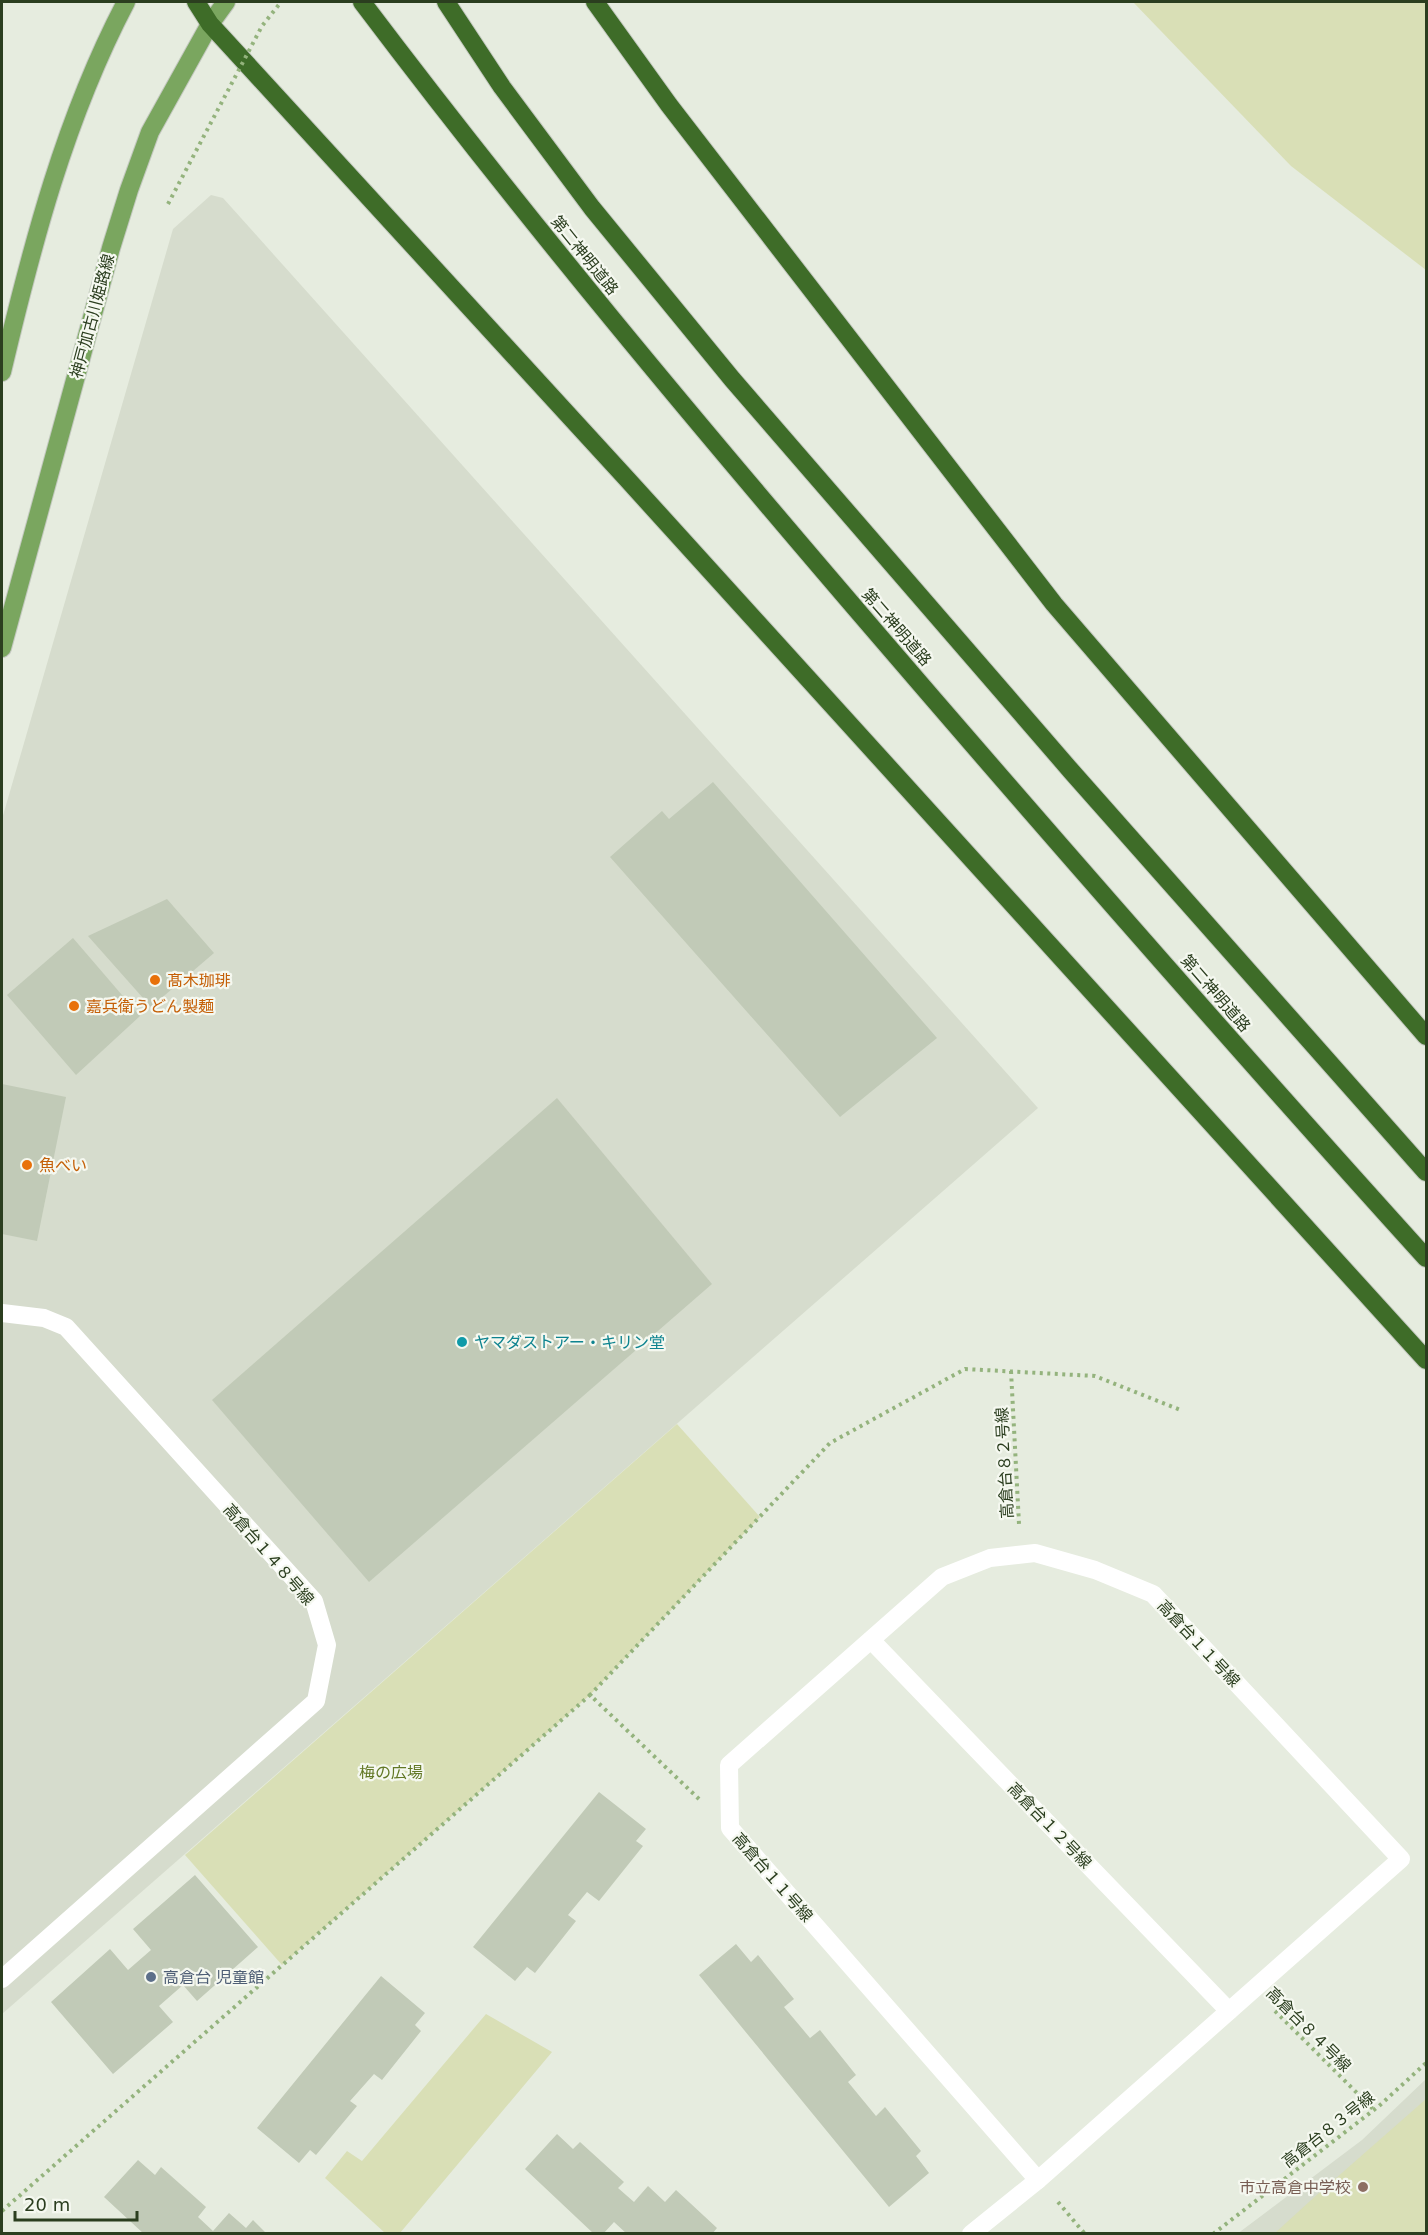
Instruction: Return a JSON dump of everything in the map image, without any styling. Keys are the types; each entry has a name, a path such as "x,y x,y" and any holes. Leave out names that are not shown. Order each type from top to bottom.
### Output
{"highway":[{"path":"196,2 210,24 627,479 1426,1360"},
{"name":"第二神明道路","path":"362,2 456,126 597,302 764,502 1035,818 1426,1258"},
{"path":"446,2 502,87 592,208 732,379 1071,772 1426,1172"},
{"path":"595,2 669,105 1054,604 1426,1036"}],"main road":[{"path":"2,372 38,229 63,147 111,30 126,2"},
{"name":"神戸加古川姫路線","path":"2,648 111,248 129,190 150,132 210,24 225,2"}],"street":[{"name":"高倉台１４８号線","path":"2,1313 44,1318 66,1327 314,1601 327,1645 315,1701 2,1979"},
{"name":"高倉台１１号線","path":"971,2234 1038,2180 1401,1858 1153,1594 1095,1570 1035,1553 990,1558 942,1576 729,1765 730,1828 1038,2180"},
{"name":"高倉台１２号線","path":"871,1640 1229,2011"}],"path":[{"path":"168,204 262,26 281,2"},
{"path":"2,2211 590,1695 830,1443 965,1369 1095,1376 1183,1411"},
{"name":"高倉台８２号線","path":"1011,1371 1020,1555"},
{"path":"590,1695 730,1828"},
{"name":"高倉台８４号線","path":"1253,1989 1374,2110"},
{"name":"高倉台８３号線","path":"1213,2234 1374,2110 1426,2063"},
{"path":"1038,2180 1085,2234"}],"shaded area":[{"path":"211,195 223,198 1038,1108 2,2014 2,819 173,229"},
{"name":"市立高倉中学校","path":"1426,2079 1426,2233 1237,2234 1362,2140"}],"green space":[{"path":"1133,2 1426,2 1426,270 1291,166"},
{"name":"梅の広場","path":"677,1424 760,1517 590,1695 282,1965 185,1855"},
{"path":"486,2014 552,2052 400,2233 385,2233 325,2178 347,2151 362,2161"},
{"name":"市立高倉中学校","path":"1426,2099 1426,2233 1275,2233 1310,2201"}],"building":[{"path":"713,782 937,1038 840,1117 610,857 662,811 669,819"},
{"name":"髙木珈琲","path":"167,899 214,953 151,1007 88,936"},
{"name":"嘉兵衛うどん製麺","path":"73,938 140,1016 76,1075 7,995"},
{"name":"魚べい","path":"2,1084 66,1097 37,1241 2,1234"},
{"name":"ヤマダストアー・キリン堂","path":"557,1098 712,1284 369,1582 212,1400"},
{"path":"599,1792 646,1829 636,1841 643,1846 599,1901 587,1892 568,1915 576,1921 535,1973 527,1967 515,1981 473,1947"},
{"name":"高倉台 児童館","path":"195,1875 258,1947 197,2001 183,1985 159,2006 173,2022 113,2074 51,2002 110,1949 128,1970 151,1950 133,1929"},
{"path":"736,1944 751,1962 758,1955 794,1999 784,2007 810,2038 820,2030 856,2075 848,2082 876,2116 885,2107 921,2151 916,2156 929,2173 889,2207 699,1975"},
{"path":"381,1976 425,2013 415,2025 421,2031 382,2080 374,2074 350,2101 357,2106 316,2155 310,2150 299,2163 257,2128"},
{"path":"557,2134 573,2149 580,2142 624,2182 618,2188 634,2202 648,2186 665,2202 676,2190 717,2228 712,2234 627,2234 614,2222 603,2234 594,2234 525,2169"},
{"path":"138,2160 155,2175 161,2167 206,2207 198,2217 213,2231 229,2213 246,2228 253,2220 267,2234 144,2234 104,2197"}],"place":[{"name":"髙木珈琲","path":"155,980"},
{"name":"嘉兵衛うどん製麺","path":"74,1006"},
{"name":"魚べい","path":"27,1165"},
{"name":"ヤマダストアー・キリン堂","path":"462,1342"},
{"name":"高倉台 児童館","path":"151,1977"},
{"name":"市立高倉中学校","path":"1363,2187"}]}
